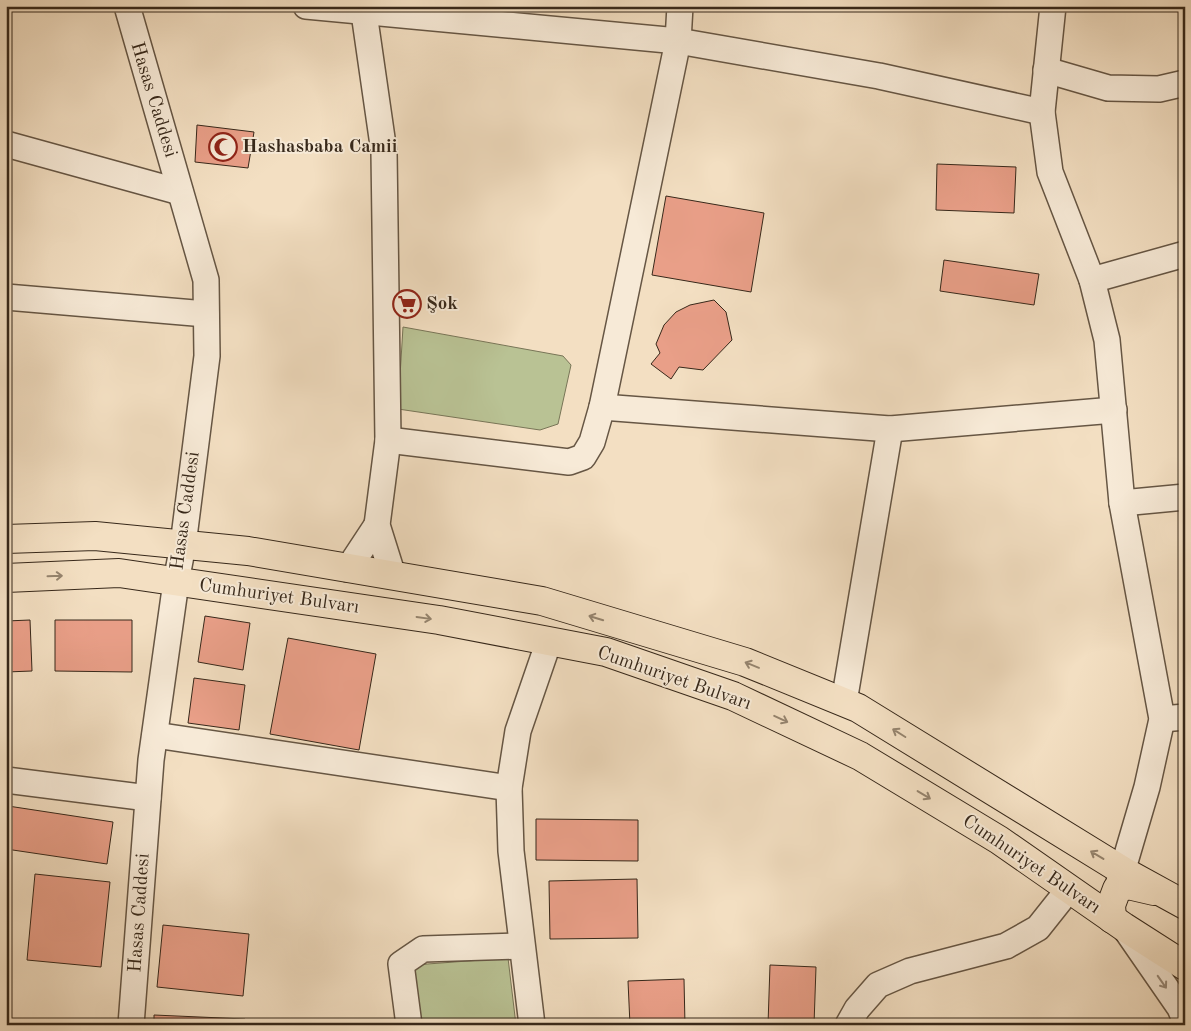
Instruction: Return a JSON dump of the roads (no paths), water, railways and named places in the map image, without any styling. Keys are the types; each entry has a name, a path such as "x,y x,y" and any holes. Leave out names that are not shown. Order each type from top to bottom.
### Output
{"main road":[{"name":"Cumhuriyet Bulvarı","path":"6,539 94,536 248,551 542,602 744,662 858,708 1120,880 1157,892 1185,905"},
{"path":"348,569 341,573 337,580 337,590 348,607"},
{"name":"Cumhuriyet Bulvarı","path":"6,578 119,574 439,620 606,652 733,696 860,756 999,840 1118,923 1185,966"},
{"path":"385,612 396,605 401,598 401,588 393,576"},
{"path":"1118,923 1111,905 1120,880"}],"street":[{"name":"Hasas Caddesi","path":"127,6 206,280 207,356 183,545 176,582 155,735 148,798 131,1025"},
{"path":"306,6 363,8 678,40 879,76 1042,112"},
{"path":"388,440 569,462 583,457 592,442 602,408 678,40 680,6"},
{"path":"1053,6 1042,112 1050,172 1092,280 1107,340 1122,503 1173,718 1147,787 1120,880"},
{"path":"363,8 384,152 388,440 377,525 393,576"},
{"path":"1046,70 1108,88 1159,88 1185,83"},
{"path":"6,144 180,192"},
{"path":"1092,280 1185,254"},
{"path":"6,297 206,314"},
{"path":"602,408 890,429 1114,410"},
{"path":"844,702 890,429"},
{"path":"1122,503 1185,497"},
{"path":"348,569 377,525"},
{"path":"532,1025 511,851 509,788 518,731 549,641"},
{"path":"155,735 509,788"},
{"path":"6,780 148,798"},
{"path":"848,1025 857,1009 878,985 910,971 1006,946 1038,928 1069,889"},
{"path":"1118,923 1180,1008 1185,1020"},
{"path":"409,1025 401,964 423,950 521,946"}],"place":[{"name":"Hashasbaba Camii","path":"223,147"},
{"name":"Şok","path":"407,304"}]}
